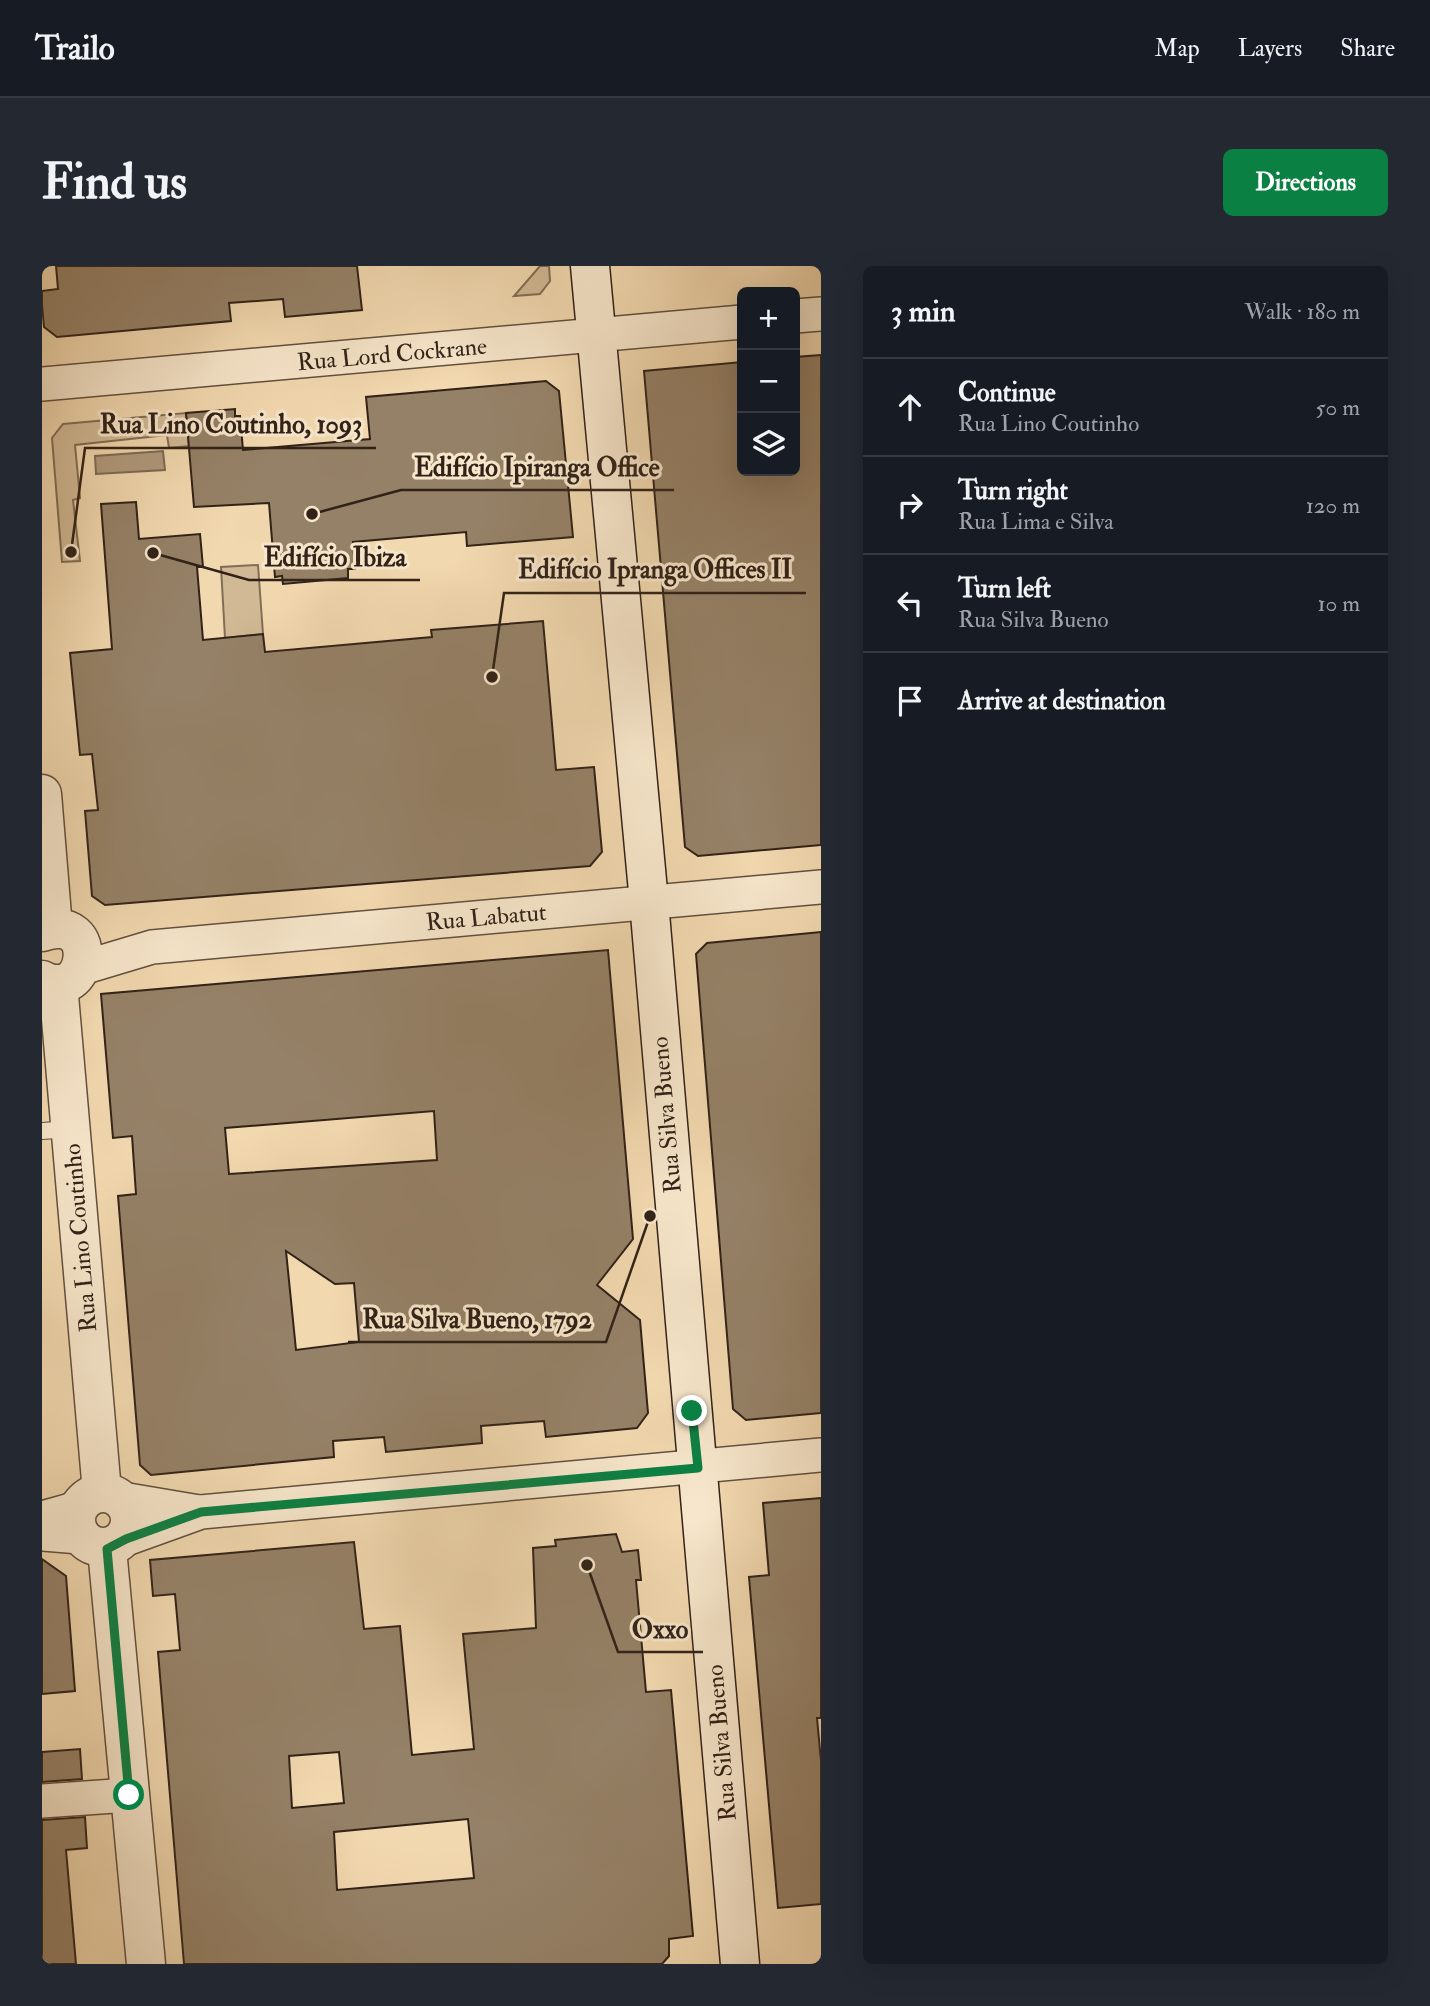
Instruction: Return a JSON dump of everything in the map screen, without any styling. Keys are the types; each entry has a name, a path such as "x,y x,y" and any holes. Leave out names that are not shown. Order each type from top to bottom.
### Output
{"main road":[{"name":"Rua Silva Bueno","path":"590,266 649,902 740,1964"},
{"name":"Rua Lino Coutinho","path":"42,793 59,954 56,1130 102,1521 146,1964"}],"street":[{"path":"800,316 821,314"},
{"name":"Rua Lord Cockrane","path":"42,384 737,322"},
{"name":"Rua Labatut","path":"59,954 821,887"},
{"path":"42,1534 102,1521 821,1455"},
{"path":"42,1518 102,1521"},
{"path":"42,1801 129,1795"}],"shaded area":[{"path":"540,266 549,266 550,281 540,294 514,296"},
{"path":"186,413 189,446 169,448 167,435 75,445 80,498 73,500 80,561 62,562 52,438 63,424"},
{"path":"163,451 165,470 96,474 95,456"},
{"path":"258,565 263,634 225,638 221,567"}],"building":[{"path":"56,266 357,266 362,310 285,317 283,299 229,303 231,321 57,337 44,327 42,305 42,291 58,289"},
{"path":"821,355 821,845 698,856 685,847 644,371 737,362 737,476 800,476 800,357"},
{"path":"546,381 559,391 573,537 467,546 466,532 353,542 355,569 348,569 348,578 283,584 282,576 275,577 269,503 194,507 186,413 235,409 235,416 240,416 243,450 370,439 366,397"},
{"path":"136,502 139,539 200,534 203,567 197,567 203,640 263,634 265,652 432,637 431,630 543,621 556,770 594,767 602,852 590,866 105,905 92,896 85,811 98,810 92,754 80,755 70,653 112,649 101,504"},
{"path":"821,932 821,1413 746,1420 733,1409 696,954 707,943"},
{"path":"608,950 633,1239 597,1285 640,1320 648,1413 637,1428 546,1437 544,1421 481,1426 482,1443 386,1452 384,1437 333,1441 334,1457 151,1475 140,1465 118,1196 136,1194 132,1136 113,1138 101,994","holes":["434,1111 437,1160 229,1174 225,1128","286,1251 335,1284 354,1283 359,1342 296,1350"]},
{"path":"821,1498 821,1718 817,1718 821,1761 821,1904 778,1908 749,1577 769,1575 763,1503"},
{"path":"616,1534 622,1552 638,1550 641,1580 636,1580 646,1692 671,1690 693,1936 669,1939 669,1956 662,1964 184,1964 158,1652 180,1650 175,1594 153,1596 150,1560 354,1542 364,1629 400,1626 412,1755 474,1749 463,1634 536,1628 533,1548 556,1546 555,1540","holes":["339,1752 344,1803 292,1808 289,1756","468,1819 474,1878 337,1890 334,1832"]},
{"path":"42,1559 66,1576 75,1691 42,1694"},
{"path":"80,1749 82,1779 42,1782 42,1752"},
{"path":"85,1817 87,1848 66,1850 76,1964 42,1964 42,1820"}],"place":[{"name":"Edifício Ipiranga Office","path":"312,514"},
{"name":"Rua Lino Coutinho, 1093","path":"71,552"},
{"name":"Edifício Ibiza","path":"153,553"},
{"name":"Edifício Ipranga Offices II","path":"492,677"},
{"name":"Rua Silva Bueno, 1792","path":"650,1216"},
{"name":"Oxxo","path":"587,1565"}],"route":[{"path":"129,1795 107,1549 126,1539 201,1512 698,1468 692,1411"}]}
